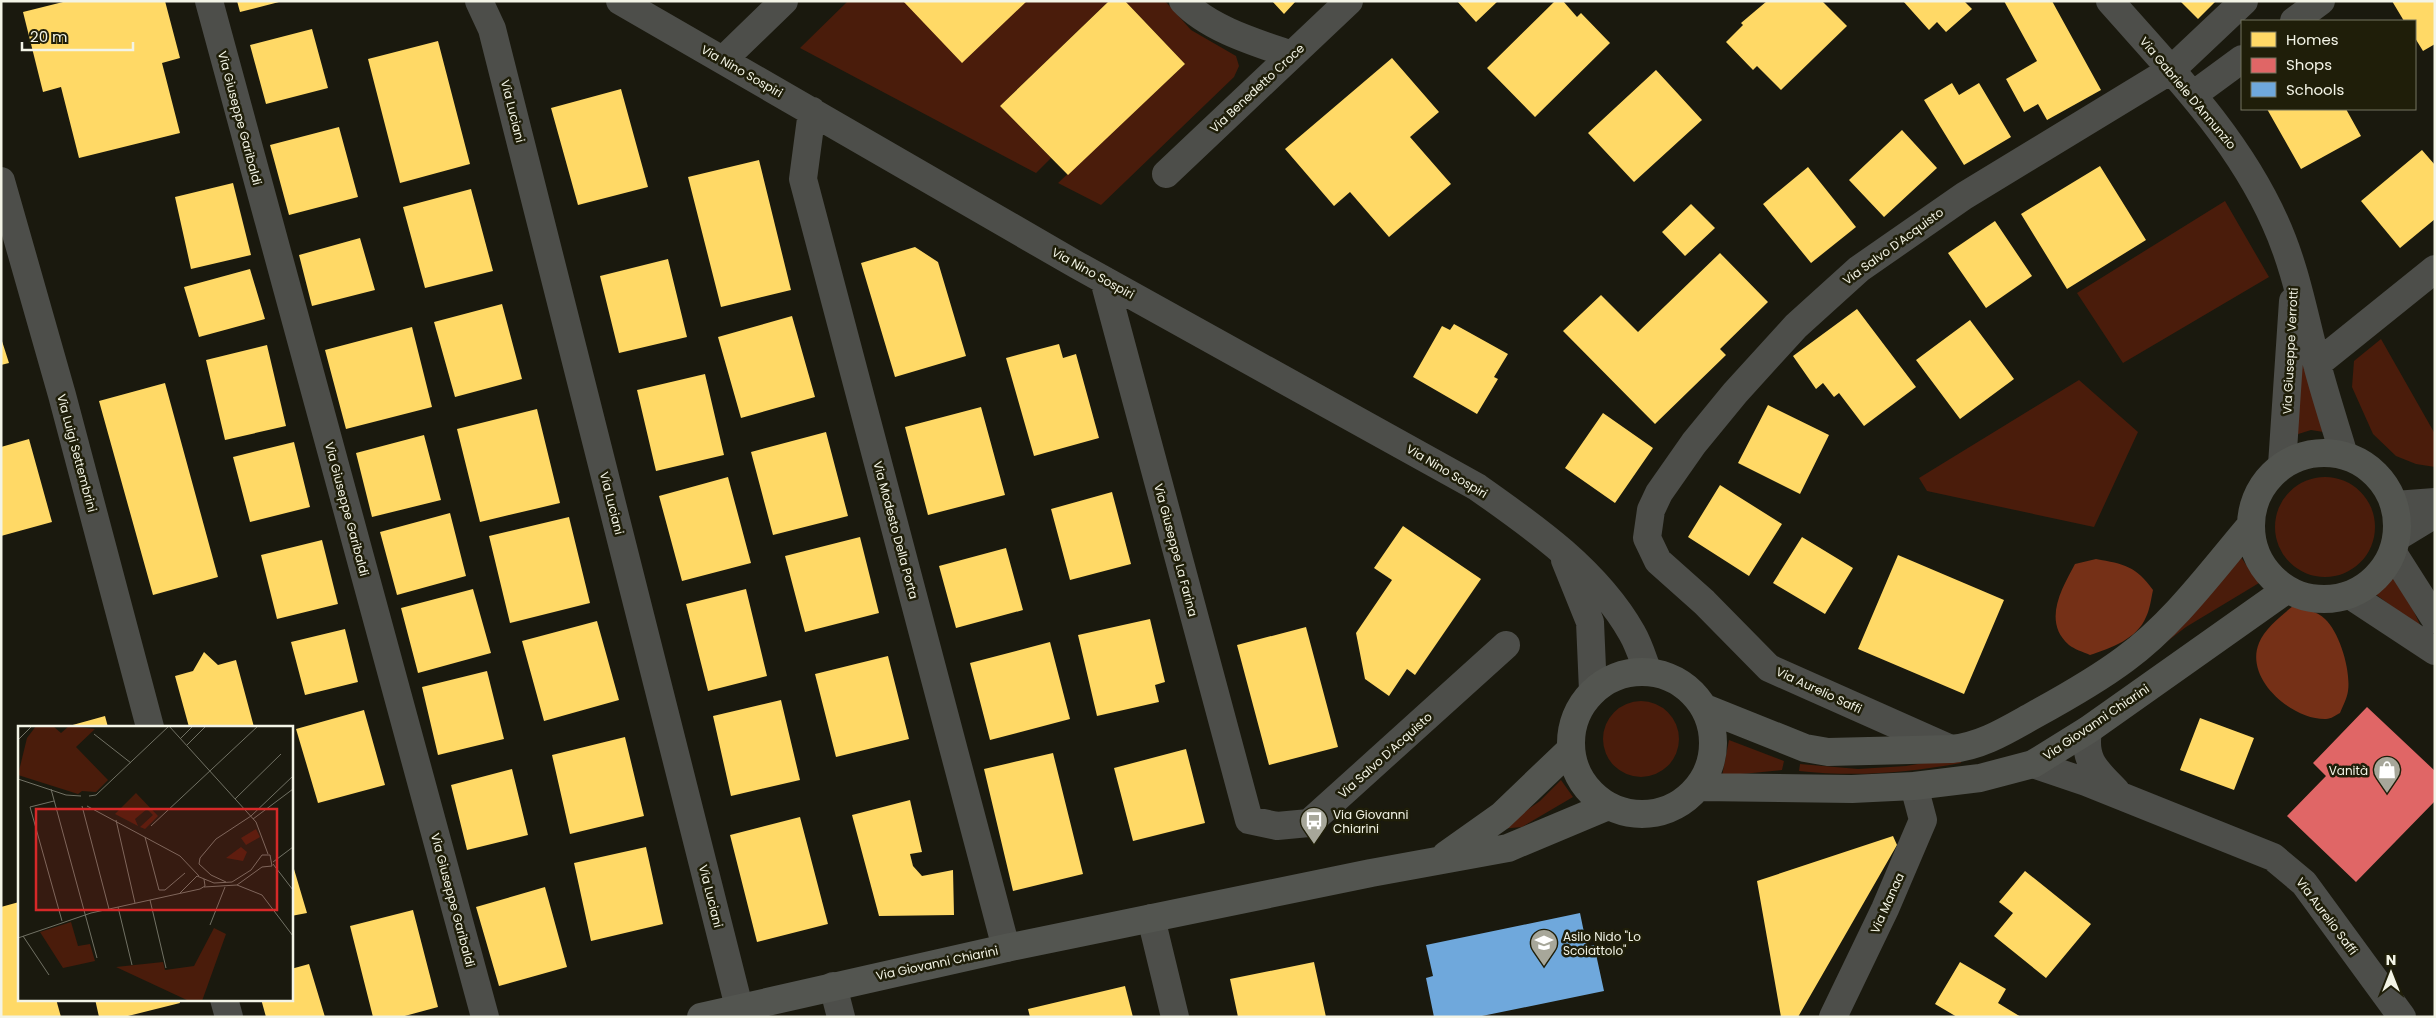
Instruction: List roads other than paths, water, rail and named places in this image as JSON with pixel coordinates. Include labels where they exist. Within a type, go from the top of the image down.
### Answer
[{"type":"main road","points":[[2323,453],[2344,455],[2366,466],[2384,483],[2395,505],[2395,545],[2383,571],[2368,586],[2350,595],[2328,600],[2306,598],[2286,590],[2266,574],[2254,552],[2250,526],[2254,502],[2265,481],[2282,465],[2302,456],[2323,453]]},
{"type":"main road","points":[[1705,708],[1805,748],[1828,752],[1970,747],[1998,735],[2125,660],[2174,616],[2250,526]]},
{"type":"main road","name":"Via Giovanni Chiarini","points":[[1700,787],[1852,789],[1914,786],[1980,778],[2033,764],[2088,730],[2286,590]]},
{"type":"main road","points":[[1648,672],[1666,676],[1681,683],[1694,694],[1705,708],[1714,740],[1713,756],[1708,773],[1700,787],[1678,805],[1650,815],[1621,812],[1608,806],[1589,792],[1576,772],[1571,749],[1572,728],[1580,708],[1593,691],[1610,680],[1628,673],[1648,672]]},
{"type":"main road","name":"Via Giovanni Chiarini","points":[[1439,860],[1501,816],[1571,749]]},
{"type":"main road","name":"Via Giovanni Chiarini","points":[[701,1017],[1006,948],[1439,860],[1508,848],[1608,806]]},
{"type":"street","name":"Via Giuseppe Garibaldi","points":[[208,1],[485,1017]]},
{"type":"street","name":"Via Luciani","points":[[479,1],[494,39],[739,1007]]},
{"type":"street","name":"Via Nino Sospiri","points":[[620,1],[1104,280],[1460,477],[1505,507],[1562,552],[1604,594],[1632,633],[1648,672]]},
{"type":"street","points":[[723,60],[784,1]]},
{"type":"street","points":[[1183,1],[1195,14],[1252,42],[1292,55]]},
{"type":"street","name":"Via Benedetto Croce","points":[[1166,174],[1349,1]]},
{"type":"street","name":"Via Gabriele D'Annunzio","points":[[2110,1],[2193,95],[2225,135],[2252,178],[2275,222],[2294,272]]},
{"type":"street","name":"Via Salvo D'Acquisto","points":[[1647,538],[1647,524],[1651,510],[1659,494],[1694,443],[1774,348],[1826,298],[1859,269],[1948,206],[2171,70],[2244,1]]},
{"type":"street","points":[[2295,20],[2321,1]]},
{"type":"street","points":[[2193,95],[2241,60]]},
{"type":"street","name":"Via Modesto Della Porta","points":[[812,111],[803,178],[1006,948]]},
{"type":"street","name":"Via Luigi Settembrini","points":[[1,181],[62,395],[150,726]]},
{"type":"street","points":[[2317,364],[2435,269]]},
{"type":"street","name":"Via Giuseppe Verrotti","points":[[2294,272],[2317,364],[2344,455]]},
{"type":"street","name":"Via Giuseppe Verrotti","points":[[2282,465],[2294,272]]},
{"type":"street","name":"Via Giuseppe La Farina","points":[[1104,280],[1248,820]]},
{"type":"street","points":[[2395,505],[2435,502]]},
{"type":"street","points":[[2435,514],[2395,545],[2435,618]]},
{"type":"street","name":"Via Aurelio Saffi","points":[[1647,538],[1658,561],[1704,602],[1769,668],[1951,749]]},
{"type":"street","name":"Via Nino Sospiri","points":[[1562,552],[1590,622],[1593,691]]},
{"type":"street","points":[[2350,595],[2435,651]]},
{"type":"street","name":"Via Salvo D'Acquisto","points":[[1248,820],[1277,826],[1309,823],[1506,645]]},
{"type":"street","name":"Via Aurelio Saffi","points":[[2088,730],[2087,755],[2093,766],[2120,795]]},
{"type":"street","name":"Via Aurelio Saffi","points":[[2033,764],[2120,795],[2259,850],[2286,866],[2304,883],[2402,1017]]},
{"type":"street","name":"Via Manaa","points":[[1833,1017],[1885,909],[1923,820],[1914,786]]},
{"type":"street","points":[[1151,918],[1175,1017]]},
{"type":"street","points":[[833,986],[841,1017]]},
{"type":"street","points":[[224,1000],[229,1017]]},
{"type":"place","name":"Vanità","points":[[2387,794]]},
{"type":"place","name":"Via Giovanni Chiarini","points":[[1314,845]]},
{"type":"place","name":"Asilo Nido \"Lo Scoiattolo\"","points":[[1544,967]]}]
